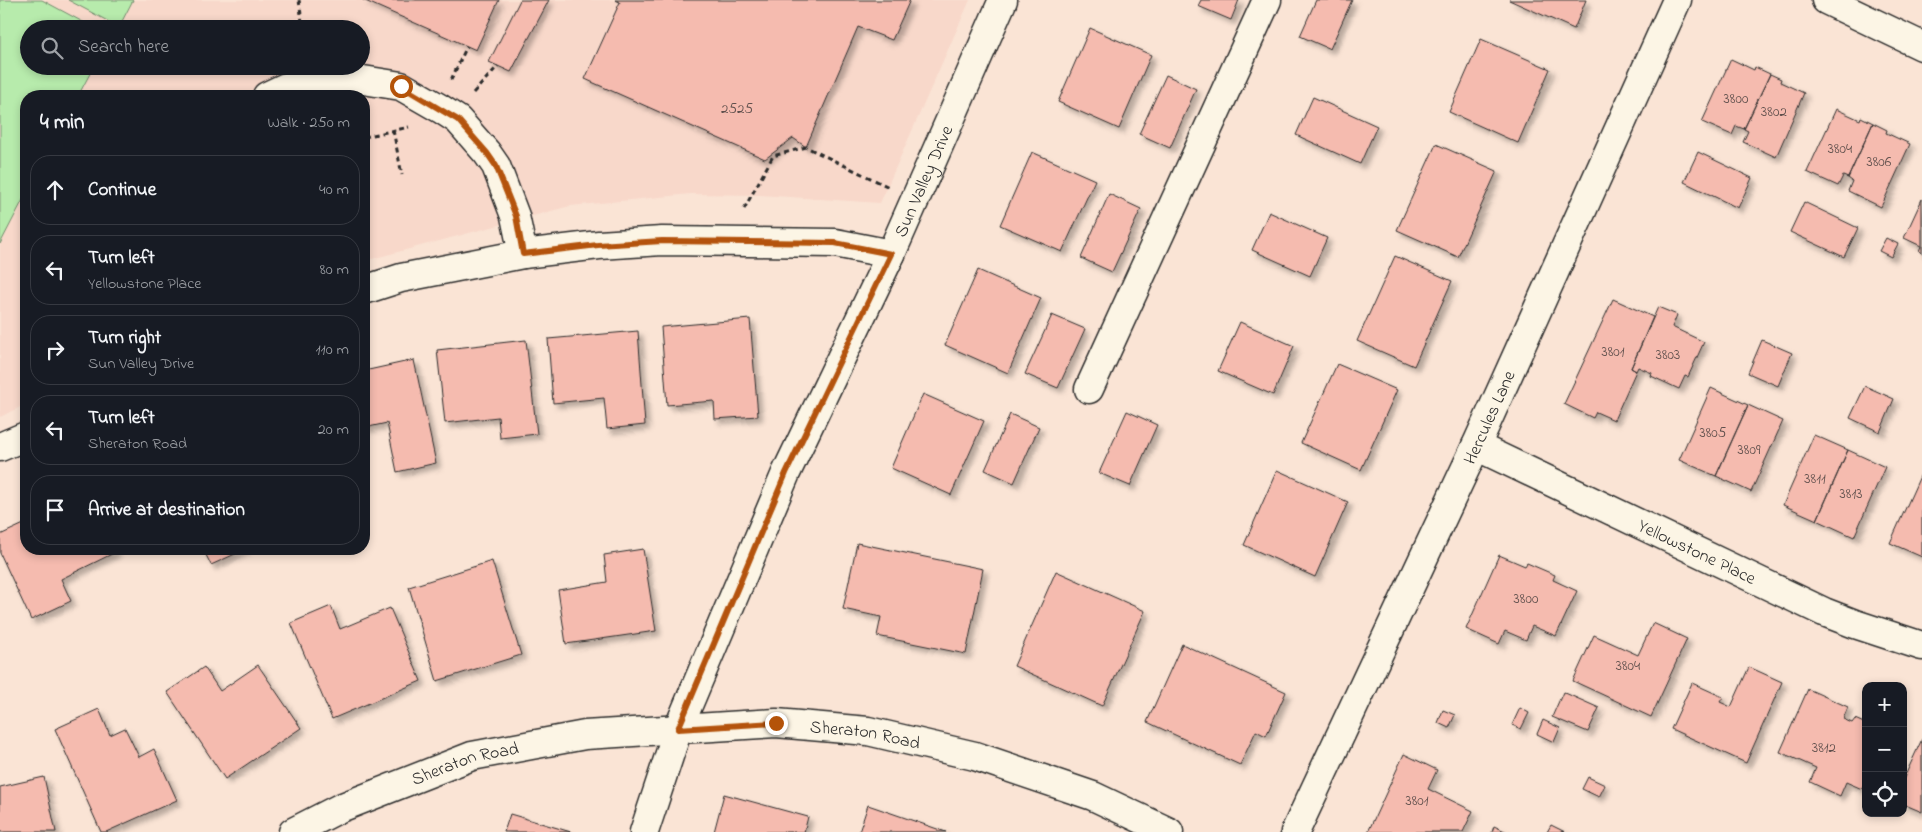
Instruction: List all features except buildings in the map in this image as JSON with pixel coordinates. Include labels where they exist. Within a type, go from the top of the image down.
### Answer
[{"type":"street","name":"Sun Valley Drive","points":[[644,832],[678,729],[786,473],[891,254],[1003,0]]},
{"type":"street","points":[[1089,389],[1267,0]]},
{"type":"street","name":"Hercules Lane","points":[[1295,832],[1476,446],[1677,0]]},
{"type":"street","points":[[1826,0],[1922,46]]},
{"type":"street","points":[[280,90],[321,78],[357,79],[401,86],[458,120],[496,166],[516,216],[523,254]]},
{"type":"street","points":[[370,288],[401,278],[523,254],[598,245],[662,241],[835,243],[891,254]]},
{"type":"street","points":[[0,447],[20,439]]},
{"type":"street","name":"Yellowstone Place","points":[[1476,446],[1824,612],[1922,646]]},
{"type":"street","name":"Sheraton Road","points":[[293,832],[340,808],[472,756],[585,735],[776,723],[868,731],[975,756],[1093,796],[1168,832]]},
{"type":"path","points":[[300,0],[302,20]]},
{"type":"path","points":[[449,85],[467,46]]},
{"type":"path","points":[[468,99],[498,66]]},
{"type":"path","points":[[370,136],[417,125]]},
{"type":"path","points":[[393,130],[402,175]]},
{"type":"path","points":[[744,209],[773,156],[806,146],[890,187]]},
{"type":"shaded area","points":[[0,0],[970,0],[880,203],[760,195],[690,194],[570,206],[370,259],[370,90],[20,90],[20,407],[0,417]]},
{"type":"green space","points":[[0,0],[42,0],[79,20],[20,20],[20,75],[89,75],[81,90],[20,90],[20,206],[0,244]]},
{"type":"green space","points":[[68,0],[133,0],[123,20],[106,20]]},
{"type":"route","points":[[401,86],[458,120],[487,153],[496,166],[516,216],[523,254],[598,245],[662,241],[835,243],[891,254],[786,473],[678,729],[776,723]]}]
